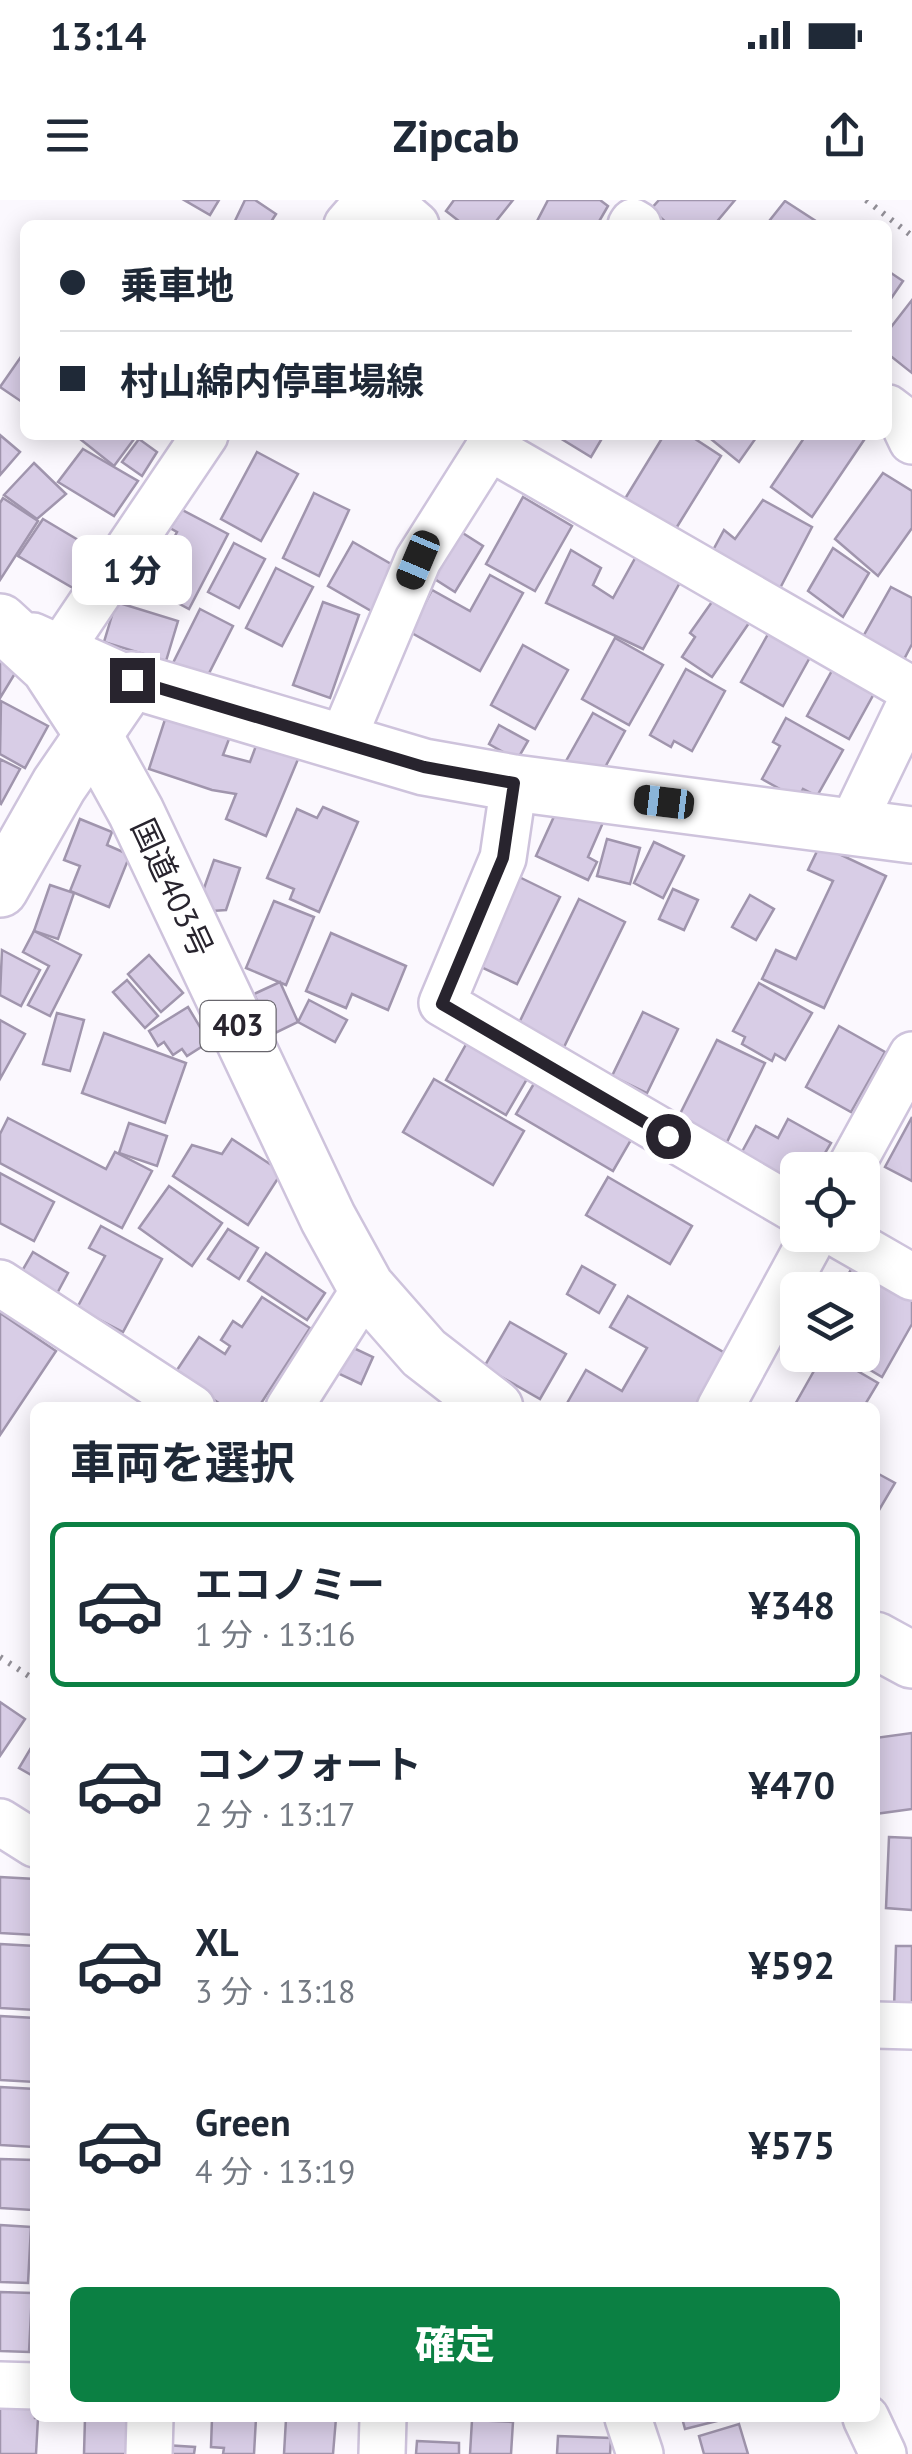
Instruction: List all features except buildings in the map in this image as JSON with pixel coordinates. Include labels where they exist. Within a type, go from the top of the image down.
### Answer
[{"type":"main road","name":"国道403号","points":[[2,623],[50,667],[136,812],[320,1200],[366,1287],[424,1353],[487,1402]]},
{"type":"main road","points":[[0,889],[59,785],[132,680],[424,767],[514,783],[912,834]]},
{"type":"main road","points":[[880,1643],[912,1660]]},
{"type":"street","points":[[356,209],[397,220]]},
{"type":"street","points":[[892,411],[901,418],[912,440]]},
{"type":"street","points":[[62,647],[202,440]]},
{"type":"street","points":[[341,743],[418,560],[493,441],[912,690]]},
{"type":"street","points":[[2,623],[132,680]]},
{"type":"street","points":[[851,827],[912,700]]},
{"type":"street","points":[[514,783],[503,858],[442,1004],[780,1201]]},
{"type":"street","points":[[859,1152],[912,1056]]},
{"type":"street","points":[[723,1402],[805,1252]]},
{"type":"street","points":[[869,1252],[912,1276]]},
{"type":"street","points":[[0,1283],[183,1402]]},
{"type":"street","points":[[293,1402],[366,1287]]},
{"type":"street","points":[[0,1822],[30,1841]]},
{"type":"street","points":[[880,2025],[912,2026]]},
{"type":"street","points":[[0,2385],[30,2386]]},
{"type":"street","points":[[149,2454],[150,2422]]},
{"type":"street","points":[[382,2454],[383,2422]]},
{"type":"street","points":[[629,2422],[640,2454]]},
{"type":"street","points":[[868,2422],[883,2454]]},
{"type":"path","points":[[866,200],[892,220]]},
{"type":"path","points":[[892,220],[912,236]]},
{"type":"path","points":[[0,1657],[30,1677]]},
{"type":"route","points":[[132,680],[424,767],[514,783],[503,858],[442,1004],[668,1136]]}]
